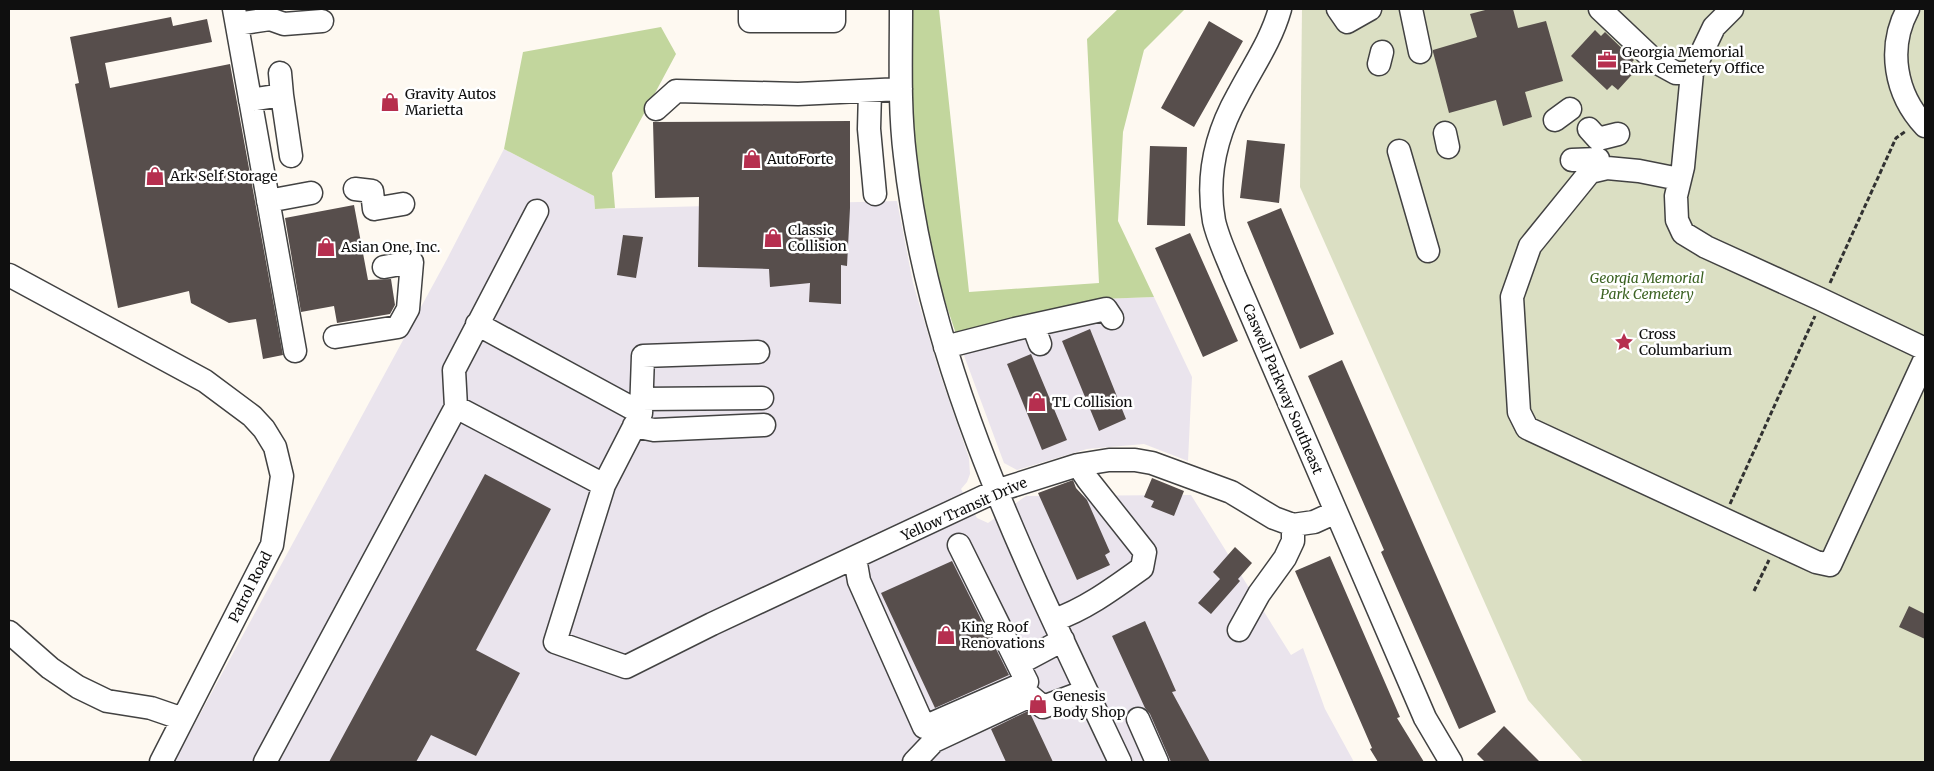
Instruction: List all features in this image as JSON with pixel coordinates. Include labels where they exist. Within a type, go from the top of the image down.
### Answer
[{"type":"street","points":[[750,9],[750,21],[834,22],[834,9]]},
{"type":"street","points":[[901,9],[901,89],[905,156],[918,243],[945,347],[973,431],[996,491],[1021,527],[1041,572],[1058,630],[1120,762]]},
{"type":"street","name":"Caswell Parkway Southeast","points":[[1280,9],[1274,29],[1226,117],[1217,142],[1213,164],[1212,201],[1215,222],[1222,245],[1425,718],[1451,762]]},
{"type":"street","points":[[1338,9],[1347,22],[1370,9]]},
{"type":"street","points":[[1411,9],[1415,47]]},
{"type":"street","points":[[1600,9],[1656,62],[1676,72],[1692,73]]},
{"type":"street","points":[[1732,9],[1714,27],[1692,73],[1680,114],[1683,167],[1676,196],[1677,220],[1683,233],[1706,247],[1925,349]]},
{"type":"street","points":[[1908,9],[1899,30],[1896,46],[1897,69],[1909,106],[1925,126]]},
{"type":"street","points":[[295,351],[236,16],[270,20],[284,24],[322,20]]},
{"type":"street","points":[[250,100],[281,84],[290,156]]},
{"type":"street","points":[[656,109],[676,91],[798,94],[901,89]]},
{"type":"street","points":[[870,91],[869,129],[875,194]]},
{"type":"street","points":[[1600,146],[1607,168],[1679,178]]},
{"type":"street","points":[[1572,160],[1600,146]]},
{"type":"street","points":[[1600,146],[1590,172],[1539,224],[1512,297],[1518,412],[1527,428],[1816,562],[1830,565],[1925,359]]},
{"type":"street","points":[[1399,151],[1428,251]]},
{"type":"street","points":[[356,190],[372,191],[374,209],[403,204]]},
{"type":"street","points":[[268,201],[311,193]]},
{"type":"street","points":[[265,762],[456,407],[454,370],[537,211]]},
{"type":"street","points":[[336,337],[398,327],[408,309],[412,262],[384,267]]},
{"type":"street","name":"Patrol Road","points":[[9,275],[206,381],[252,416],[264,429],[275,447],[282,476],[272,545],[161,762]]},
{"type":"street","points":[[945,347],[1036,334],[1106,309],[1112,318]]},
{"type":"street","points":[[478,324],[638,413],[654,430],[764,425]]},
{"type":"street","points":[[456,407],[604,485],[638,413],[643,356],[758,352]]},
{"type":"street","points":[[638,413],[762,398]]},
{"type":"street","name":"Yellow Transit Drive","points":[[604,485],[556,642],[626,667],[712,624],[996,491],[1078,465],[1109,460],[1135,460],[1152,463],[1231,492],[1274,518],[1293,525]]},
{"type":"street","points":[[1018,664],[1058,630],[1068,616],[1099,598],[1142,568],[1145,552],[1078,465]]},
{"type":"street","points":[[1239,630],[1259,594],[1285,558],[1293,541],[1293,525],[1314,522],[1336,512]]},
{"type":"street","points":[[855,558],[859,581],[924,727],[1027,682],[960,545]]},
{"type":"street","points":[[9,632],[50,668],[78,687],[107,701],[151,708],[183,719]]},
{"type":"street","points":[[914,762],[934,741],[1030,696],[1043,707],[1086,691]]},
{"type":"street","points":[[1138,720],[1157,762]]},
{"type":"path","points":[[1754,591],[1777,544]]},
{"type":"shaded area","points":[[504,149],[594,196],[595,209],[897,201],[913,283],[939,371],[969,458],[970,474],[967,482],[961,489],[977,518],[988,523],[1026,496],[1191,495],[1291,655],[1303,648],[1325,709],[1354,762],[174,762],[446,261]]},
{"type":"shaded area","points":[[1154,297],[1192,377],[1188,461],[1144,444],[1087,449],[1017,470],[1004,463],[956,334],[1101,299]]},
{"type":"green space","points":[[913,9],[939,9],[969,292],[1099,283],[1087,39],[1118,9],[1185,9],[1144,50],[1123,132],[1118,221],[1154,297],[1101,299],[956,334],[943,295],[916,181],[911,88]]},
{"type":"green space","name":"Georgia Memorial Park Cemetery","points":[[1302,9],[1925,9],[1925,762],[1583,762],[1528,700],[1300,187]]},
{"type":"green space","points":[[661,27],[676,54],[612,173],[615,208],[595,209],[594,196],[504,149],[523,52]]},
{"type":"building","points":[[1489,9],[1513,9],[1518,28],[1546,21],[1563,81],[1525,92],[1532,117],[1503,126],[1496,100],[1449,113],[1433,52],[1433,50],[1477,37],[1470,14]]},
{"type":"building","points":[[171,17],[173,26],[207,19],[212,42],[105,63],[110,88],[230,64],[283,355],[263,359],[256,319],[229,323],[191,303],[189,291],[118,308],[75,84],[79,83],[70,37]]},
{"type":"building","points":[[1209,21],[1243,41],[1194,127],[1161,108]]},
{"type":"building","name":"Georgia Memorial Park Cemetery Office","points":[[1595,30],[1601,36],[1605,32],[1634,60],[1632,62],[1638,68],[1618,90],[1612,85],[1607,90],[1571,56]]},
{"type":"building","points":[[850,121],[850,208],[847,266],[841,265],[841,304],[809,302],[810,283],[770,287],[769,269],[698,267],[699,197],[655,198],[653,122]]},
{"type":"building","points":[[1247,140],[1285,144],[1279,203],[1240,198]]},
{"type":"building","points":[[1150,146],[1187,147],[1185,226],[1147,225]]},
{"type":"building","name":"Asian One, Inc.","points":[[354,205],[368,280],[391,279],[395,305],[390,314],[337,323],[334,306],[301,312],[285,218]]},
{"type":"building","points":[[1281,208],[1334,334],[1300,349],[1247,222]]},
{"type":"building","points":[[1190,233],[1238,341],[1203,357],[1155,248]]},
{"type":"building","points":[[623,235],[643,237],[636,278],[617,275]]},
{"type":"building","points":[[1090,329],[1126,419],[1099,431],[1062,341]]},
{"type":"building","name":"TL Collision","points":[[1031,354],[1067,440],[1042,450],[1007,364]]},
{"type":"building","points":[[1342,360],[1496,712],[1459,729],[1381,552],[1384,550],[1308,376]]},
{"type":"building","points":[[485,474],[551,509],[476,650],[520,673],[476,756],[431,735],[416,762],[329,762]]},
{"type":"building","points":[[1152,478],[1184,491],[1174,516],[1151,507],[1154,501],[1144,497]]},
{"type":"building","points":[[1073,480],[1076,488],[1087,500],[1110,552],[1105,555],[1110,565],[1077,580],[1038,493]]},
{"type":"building","points":[[1235,547],[1252,563],[1238,579],[1240,581],[1211,614],[1198,603],[1220,579],[1213,572]]},
{"type":"building","points":[[1330,556],[1400,717],[1397,718],[1424,762],[1378,762],[1370,749],[1372,748],[1295,571]]},
{"type":"building","name":"King Roof Renovations","points":[[952,561],[1009,675],[935,708],[881,593]]},
{"type":"building","points":[[1909,606],[1925,614],[1925,639],[1899,627]]},
{"type":"building","points":[[1145,621],[1176,691],[1172,692],[1210,762],[1171,762],[1150,714],[1145,708],[1112,636]]},
{"type":"building","points":[[1028,711],[1053,762],[1006,762],[991,729]]},
{"type":"building","points":[[1504,726],[1540,762],[1485,762],[1477,754]]},
{"type":"place","name":"Georgia Memorial Park Cemetery Office","points":[[1607,60]]},
{"type":"place","name":"Gravity Autos Marietta","points":[[390,102]]},
{"type":"place","name":"AutoForte","points":[[752,159]]},
{"type":"place","name":"Ark Self Storage","points":[[155,176]]},
{"type":"place","name":"Classic Collision","points":[[773,238]]},
{"type":"place","name":"Asian One, Inc.","points":[[326,247]]},
{"type":"place","name":"Cross Columbarium","points":[[1624,342]]},
{"type":"place","name":"TL Collision","points":[[1037,402]]},
{"type":"place","name":"King Roof Renovations","points":[[946,635]]},
{"type":"place","name":"Genesis Body Shop","points":[[1038,704]]}]
